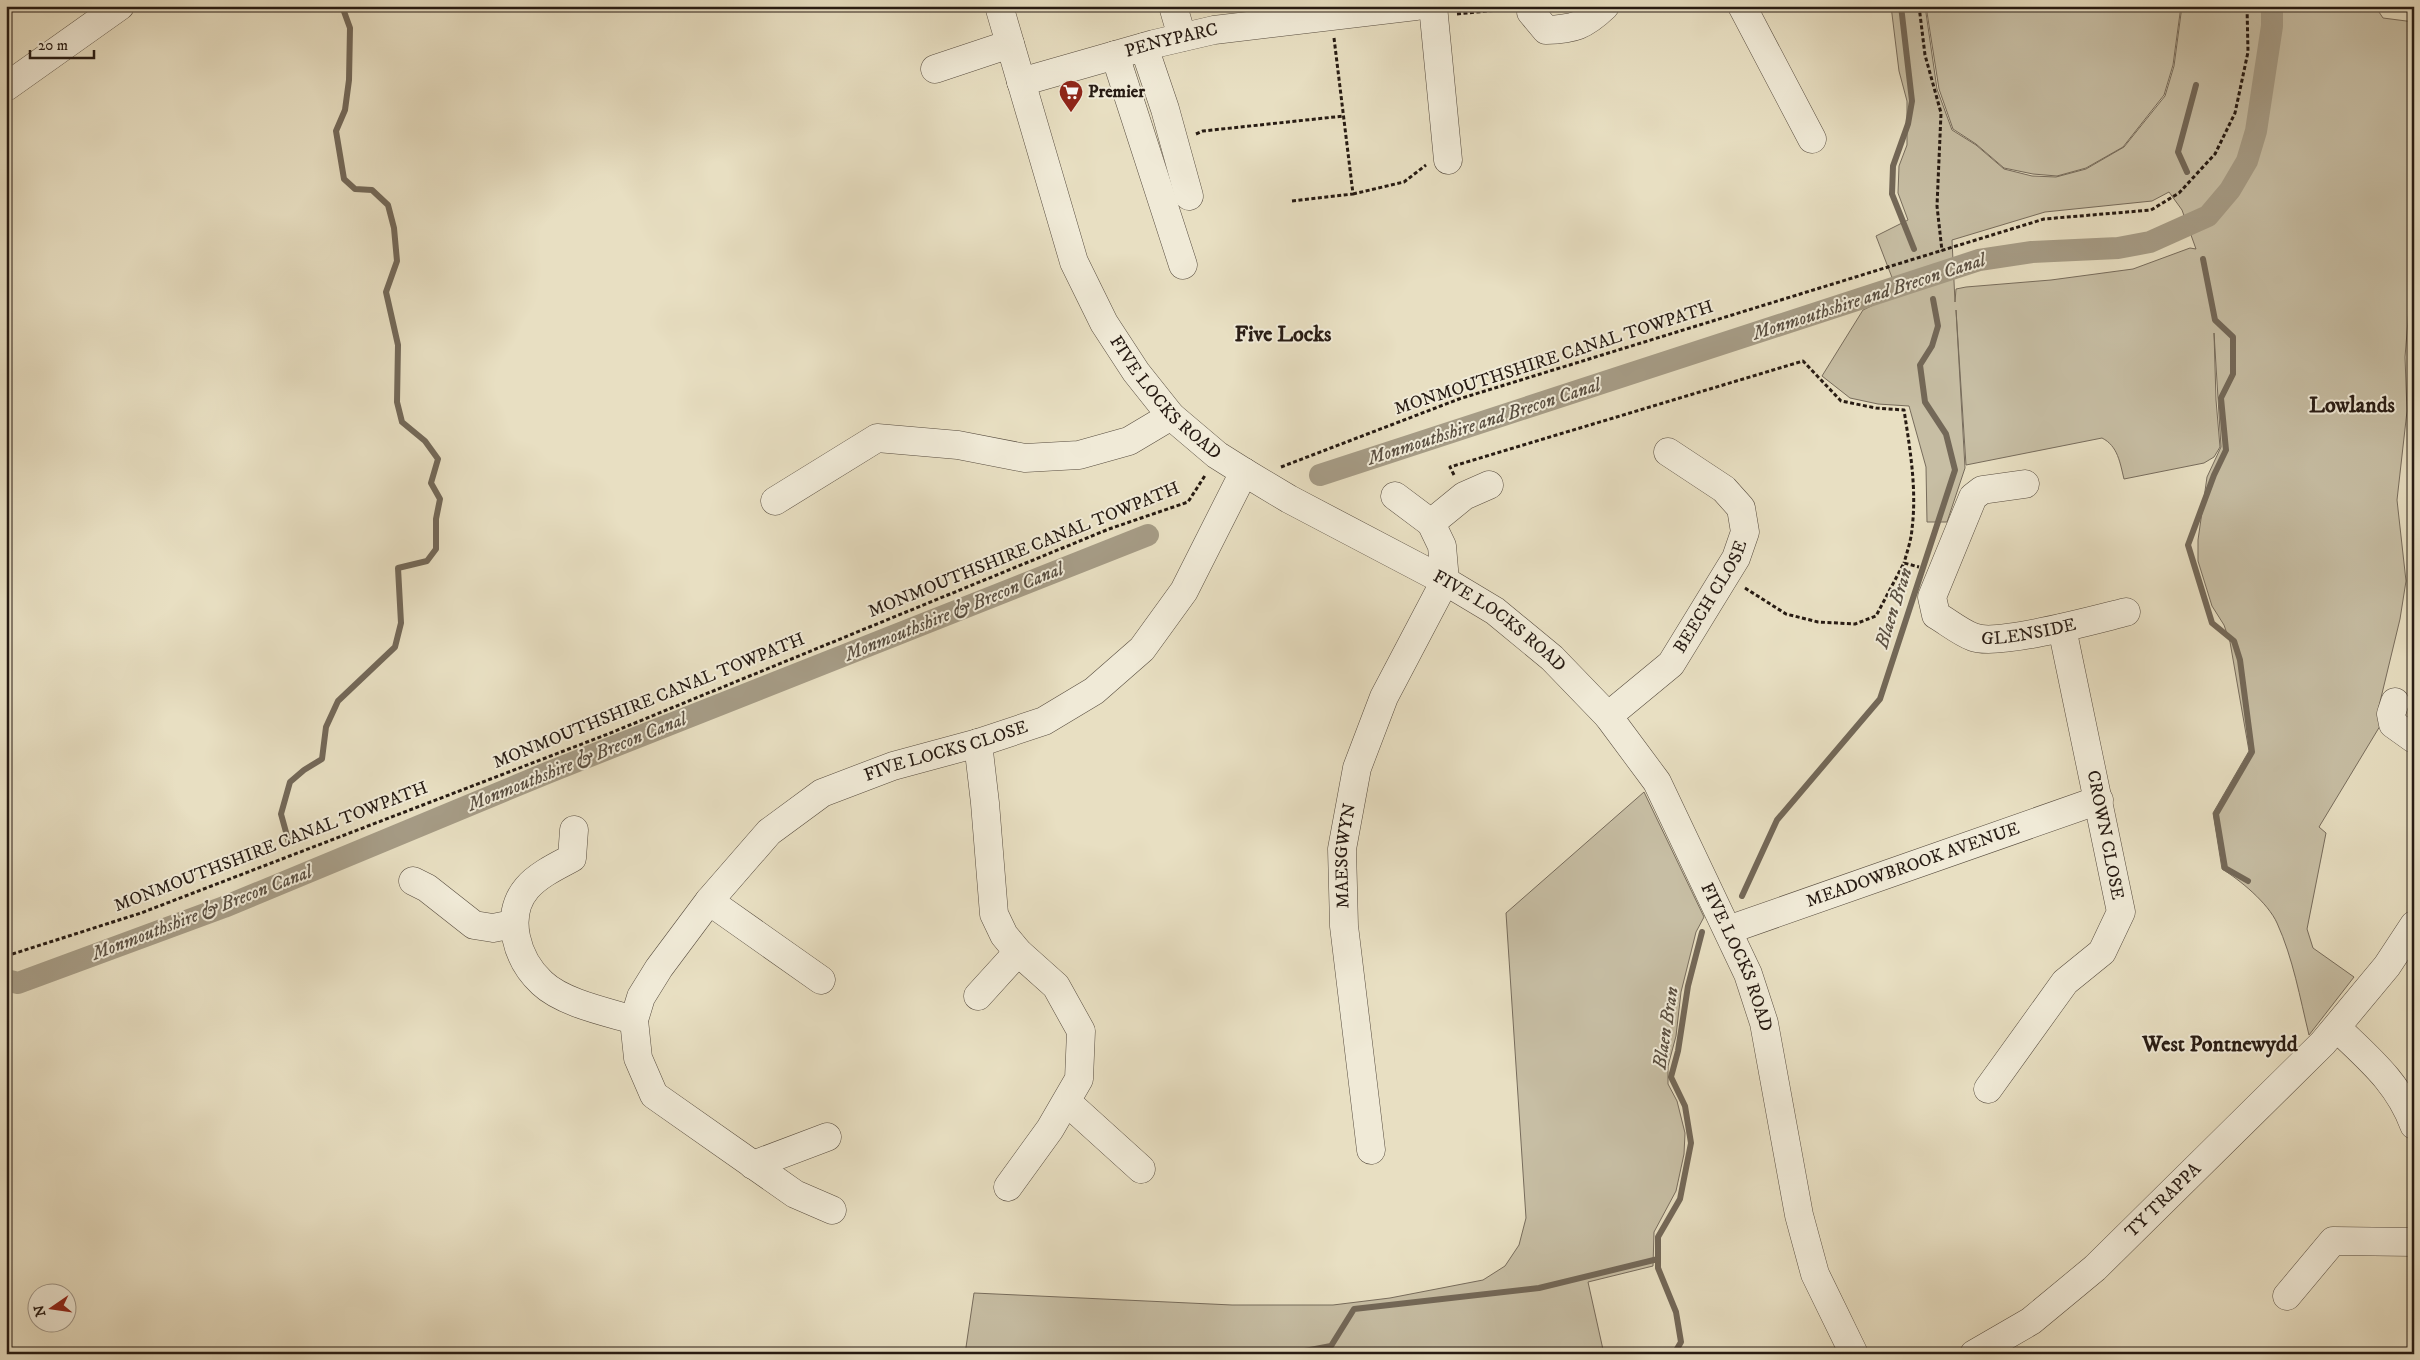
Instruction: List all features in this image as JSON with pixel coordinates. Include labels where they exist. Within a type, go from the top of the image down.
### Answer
[{"type":"street","points":[[6,87],[120,6]]},
{"type":"street","name":"FIVE LOCKS ROAD","points":[[999,6],[1074,262],[1104,323],[1136,372],[1171,416],[1217,455],[1244,472],[1445,581],[1495,611],[1544,652],[1608,716],[1657,782],[1748,974],[1764,1022],[1799,1215],[1815,1274],[1854,1354]]},
{"type":"street","points":[[1173,6],[1182,38]]},
{"type":"street","points":[[1531,7],[1531,12],[1546,30],[1568,29],[1590,21],[1605,6]]},
{"type":"street","points":[[1742,6],[1812,139]]},
{"type":"street","points":[[1428,10],[1448,156]]},
{"type":"street","name":"PENYPARC","points":[[1021,82],[1144,47],[1214,30],[1331,16],[1428,10]]},
{"type":"street","points":[[936,69],[1010,44]]},
{"type":"street","points":[[1144,47],[1189,196]]},
{"type":"street","points":[[1115,55],[1183,265]]},
{"type":"street","points":[[775,501],[877,438],[958,445],[1025,458],[1079,455],[1129,441],[1171,416]]},
{"type":"street","name":"BEECH CLOSE","points":[[1608,716],[1671,664],[1736,558],[1745,532],[1741,508],[1724,489],[1668,452]]},
{"type":"street","name":"FIVE LOCKS CLOSE","points":[[832,1210],[795,1194],[654,1094],[638,1058],[634,1020],[641,996],[659,968],[709,901],[769,832],[822,794],[893,766],[978,744],[1044,721],[1094,690],[1142,649],[1184,591],[1244,472]]},
{"type":"street","name":"GLENSIDE","points":[[2025,484],[1982,490],[1973,497],[1932,597],[1936,615],[1974,638],[1994,639],[2062,628],[2126,612]]},
{"type":"street","points":[[1431,523],[1464,496],[1490,485]]},
{"type":"street","points":[[1395,496],[1431,523],[1442,546],[1445,581]]},
{"type":"street","name":"MAESGWYN","points":[[1371,1150],[1344,926],[1342,849],[1357,768],[1384,697],[1445,581]]},
{"type":"street","name":"CROWN CLOSE","points":[[1988,1089],[2065,982],[2102,952],[2121,912],[2062,628]]},
{"type":"street","points":[[2395,702],[2391,714],[2393,724],[2414,739]]},
{"type":"street","points":[[978,744],[994,914],[1004,935],[1018,952],[1056,986],[1081,1030],[1080,1079],[1050,1130],[1008,1187]]},
{"type":"street","name":"MEADOWBROOK AVENUE","points":[[1728,930],[2098,800]]},
{"type":"street","points":[[574,830],[572,858],[528,886],[518,901],[513,924],[521,954],[543,984],[579,1005],[634,1020]]},
{"type":"street","points":[[414,881],[427,888],[474,925],[493,928],[513,924]]},
{"type":"street","points":[[709,901],[821,980]]},
{"type":"street","name":"TY TRAPPA","points":[[1974,1354],[2031,1321],[2095,1268],[2337,1028],[2387,966],[2414,925]]},
{"type":"street","points":[[978,996],[1018,952]]},
{"type":"street","points":[[2337,1028],[2380,1069],[2405,1102],[2414,1125]]},
{"type":"street","points":[[1066,1102],[1141,1169]]},
{"type":"street","points":[[753,1166],[827,1137]]},
{"type":"street","points":[[2287,1296],[2333,1241],[2414,1242]]},
{"type":"path","points":[[1919,6],[1925,55],[1941,113],[1937,206],[1942,251]]},
{"type":"path","name":"MONMOUTHSHIRE CANAL TOWPATH","points":[[1275,469],[1459,399],[2044,220],[2151,210],[2179,193],[2215,154],[2235,113],[2248,52],[2247,6]]},
{"type":"path","points":[[1428,10],[1531,7]]},
{"type":"path","points":[[1331,16],[1353,194]]},
{"type":"path","points":[[1175,145],[1203,131],[1344,116]]},
{"type":"path","points":[[1292,202],[1353,194],[1404,182],[1448,156]]},
{"type":"path","points":[[1464,496],[1450,466],[1803,361],[1842,401],[1876,408],[1904,410],[1913,463],[1912,530],[1904,563],[1876,616],[1854,624],[1818,622],[1786,614],[1726,574]]},
{"type":"path","name":"MONMOUTHSHIRE CANAL TOWPATH","points":[[6,956],[141,913],[608,734],[1109,529],[1188,502],[1217,455]]},
{"type":"path","points":[[1904,563],[1915,566]]},
{"type":"shaded area","points":[[1891,6],[1925,6],[1937,89],[1952,130],[1976,145],[2004,169],[2032,176],[2056,177],[2086,169],[2124,147],[2165,96],[2174,66],[2182,6],[2375,6],[2383,18],[2414,22],[2414,246],[2405,357],[2407,411],[2397,500],[2406,581],[2400,619],[2379,706],[2380,726],[2319,827],[2326,833],[2307,929],[2313,948],[2354,977],[2309,1035],[2292,964],[2283,936],[2273,915],[2267,908],[2237,879],[2222,869],[2213,813],[2249,751],[2230,642],[2224,625],[2212,606],[2198,561],[2198,540],[2207,477],[2221,447],[2214,333],[2216,400],[2220,447],[2214,457],[2204,463],[2124,479],[2120,461],[2115,450],[2102,438],[1966,465],[1956,310],[1965,468],[1947,522],[1927,522],[1926,467],[1909,406],[1878,404],[1850,398],[1822,376],[1863,310],[1898,293],[1876,236],[1908,220],[1898,193],[1899,166],[1907,145],[1907,101],[1899,71]],"holes":[[[2169,192],[2182,210],[2196,249],[2190,248],[2133,269],[2051,280],[1956,289],[1955,302],[1952,240],[2045,212],[2152,201]]]},
{"type":"shaded area","points":[[1926,6],[2181,6],[2173,65],[2164,95],[2123,147],[2086,168],[2057,176],[2033,174],[2004,168],[1976,144],[1953,129],[1939,89]]},
{"type":"shaded area","points":[[1644,792],[1704,917],[1696,932],[1681,992],[1676,1036],[1668,1066],[1668,1084],[1677,1101],[1685,1133],[1684,1154],[1676,1191],[1654,1232],[1653,1266],[1588,1282],[1604,1354],[965,1354],[974,1293],[1232,1305],[1333,1305],[1390,1298],[1483,1280],[1505,1266],[1519,1245],[1526,1218],[1506,913]]},
{"type":"waterway","points":[[289,843],[281,814],[290,782],[304,770],[322,759],[326,727],[338,701],[395,647],[401,623],[398,568],[427,561],[436,549],[436,519],[440,499],[431,483],[438,459],[425,441],[402,422],[397,402],[398,345],[386,292],[397,261],[394,228],[388,205],[372,190],[355,189],[344,179],[336,131],[345,110],[349,80],[350,28],[342,6]]},
{"type":"waterway","name":"Blaen Bran","points":[[1901,6],[1912,101],[1908,124],[1893,166],[1892,194],[1914,249]]},
{"type":"waterway","name":"Monmouthshire and Brecon Canal","points":[[1320,475],[1979,260],[2032,252],[2118,248],[2150,242],[2208,216],[2230,190],[2247,161],[2256,131],[2272,26],[2272,6]]},
{"type":"waterway","points":[[2187,172],[2178,152],[2196,85]]},
{"type":"waterway","points":[[2203,259],[2215,320],[2233,337],[2233,374],[2221,398],[2226,450],[2214,475],[2188,545],[2212,623],[2234,641],[2240,660],[2252,752],[2216,814],[2225,868],[2248,881]]},
{"type":"waterway","name":"Blaen Bran","points":[[1742,896],[1777,820],[1880,699],[1955,470],[1946,434],[1925,402],[1920,365],[1932,346],[1938,326],[1933,299]]},
{"type":"waterway","name":"Monmouthshire & Brecon Canal","points":[[6,980],[18,983],[224,907],[547,773],[1148,535]]},
{"type":"waterway","name":"Blaen Bran","points":[[1674,1354],[1681,1342],[1676,1312],[1658,1268],[1658,1237],[1680,1199],[1691,1143],[1685,1106],[1671,1077],[1678,1051],[1688,986],[1702,932]]},
{"type":"waterway","points":[[1289,1354],[1331,1346],[1354,1309],[1539,1288],[1658,1259]]},
{"type":"place","name":"Premier","points":[[1071,113]]},
{"type":"district","name":"Five Locks","points":[[1283,334]]},
{"type":"district","name":"Lowlands","points":[[2352,405]]},
{"type":"district","name":"West Pontnewydd","points":[[2220,1044]]}]
